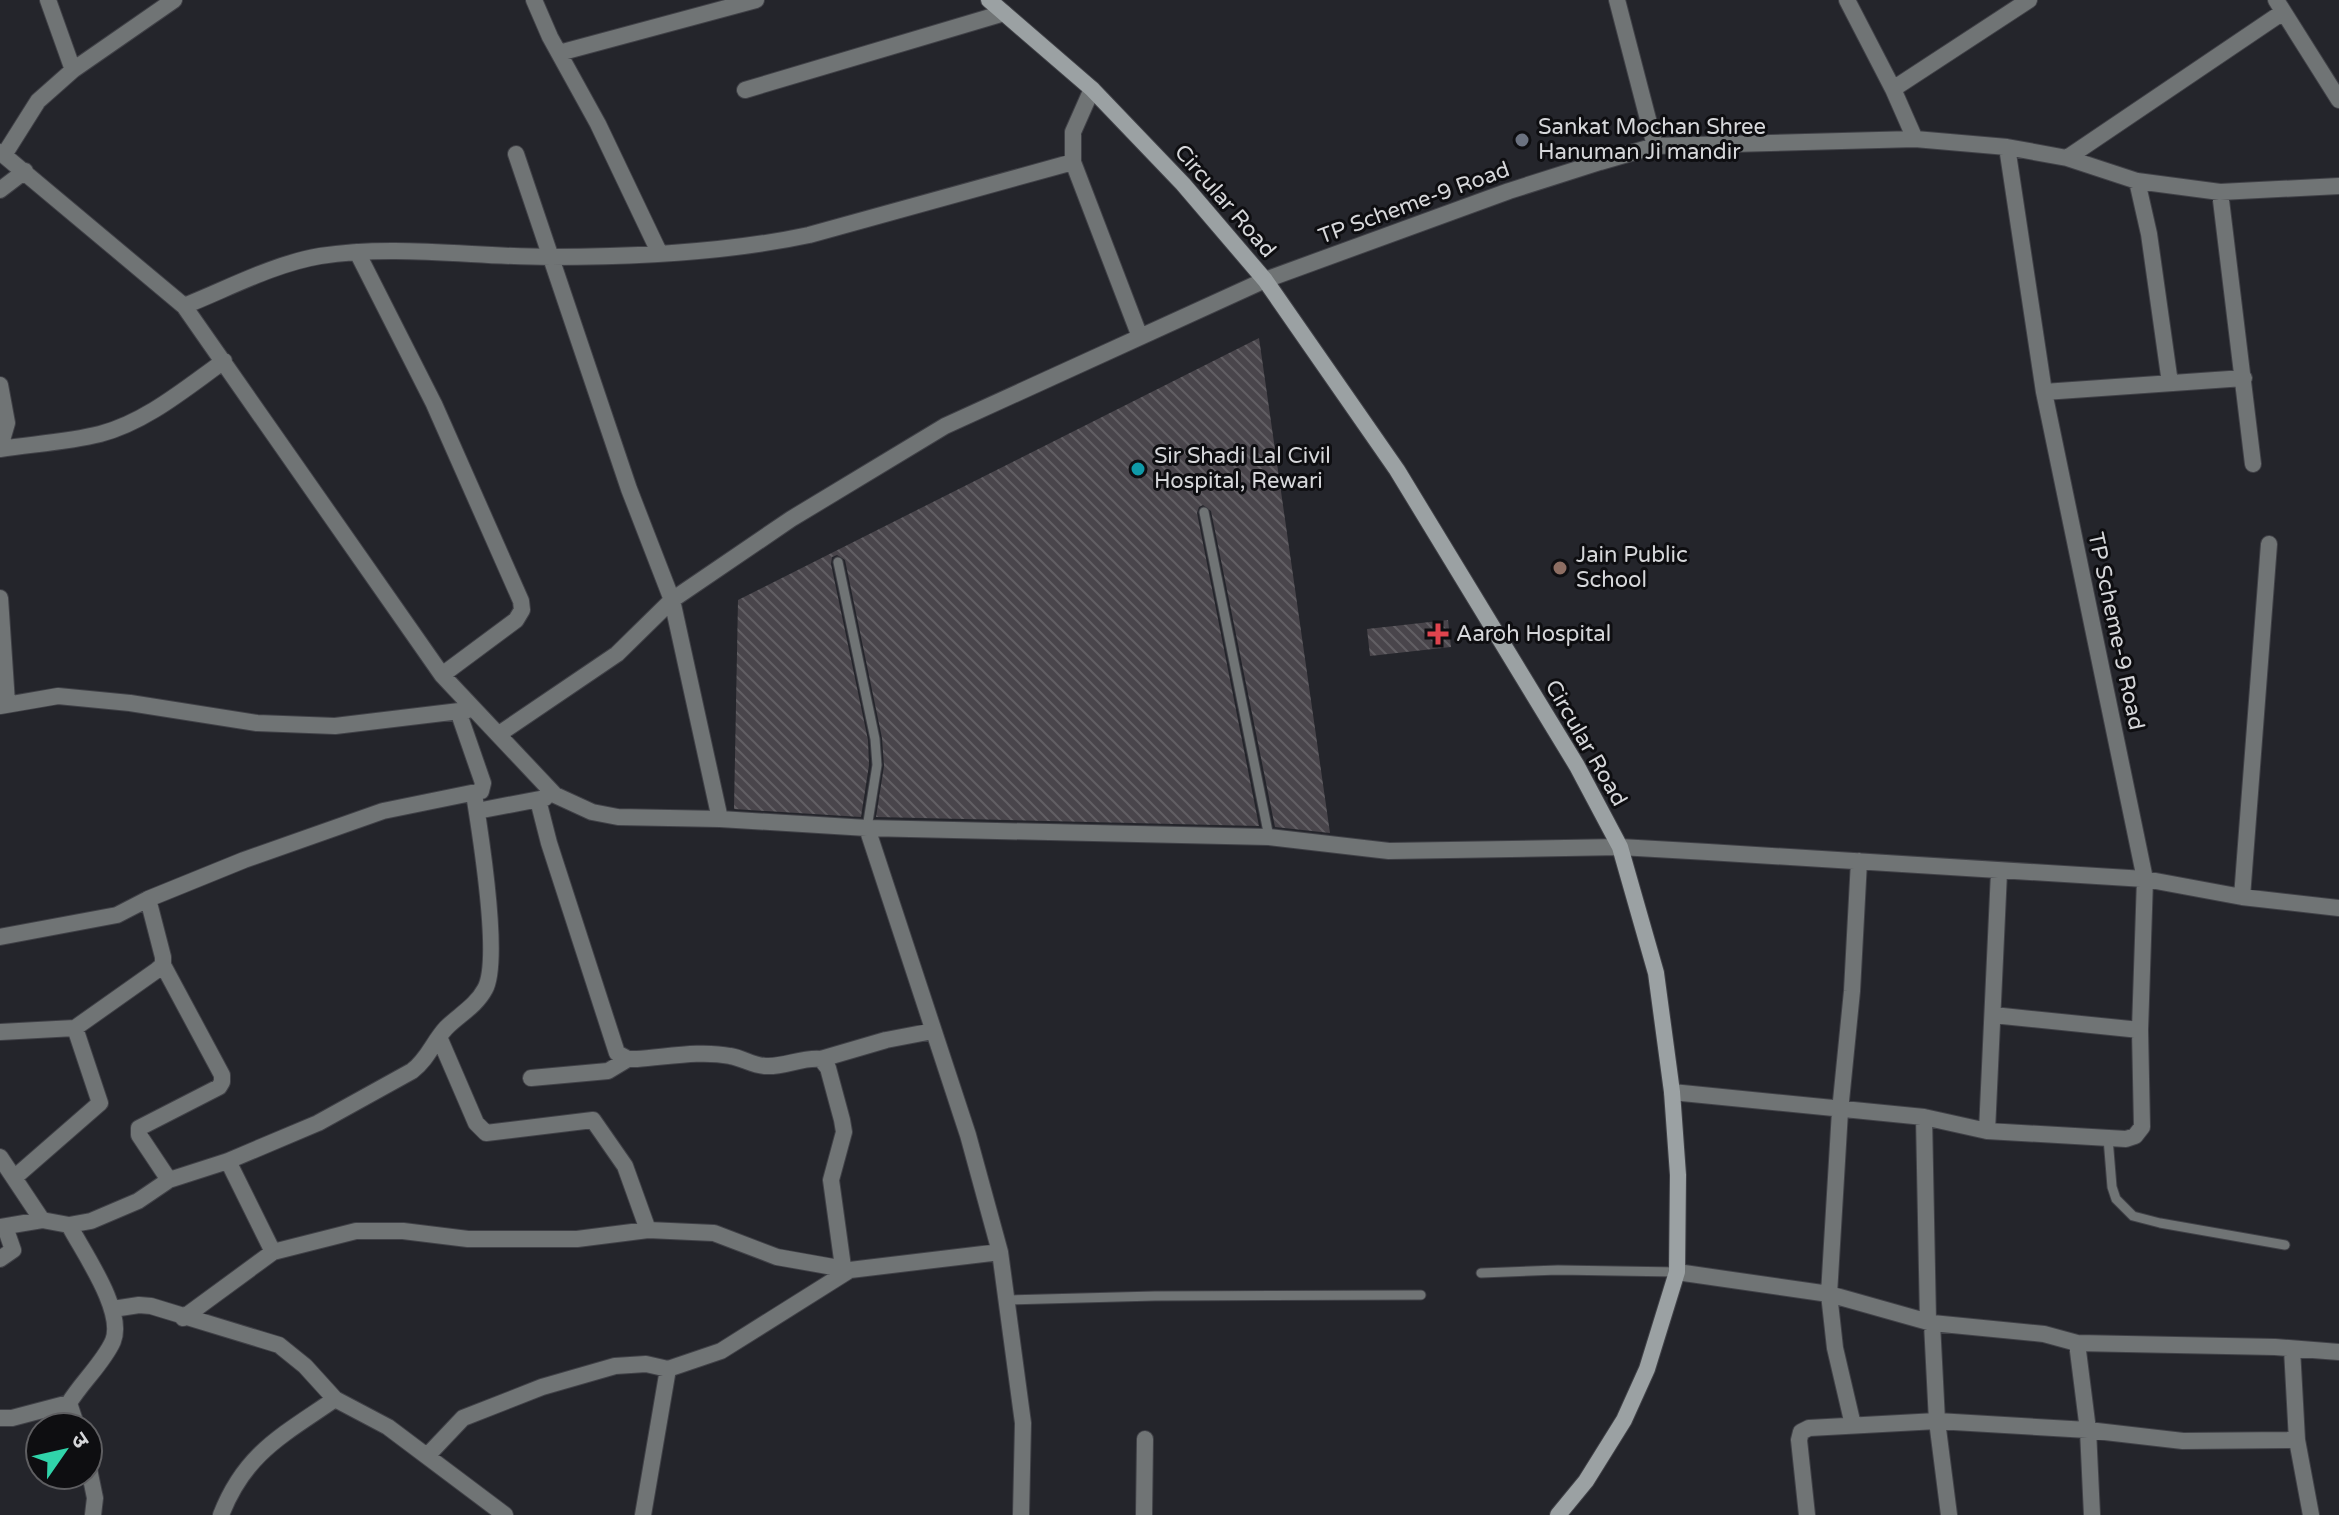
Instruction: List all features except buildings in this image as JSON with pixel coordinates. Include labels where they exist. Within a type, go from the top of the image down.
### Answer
[{"type":"main road","name":"Circular Road","points":[[989,0],[1092,89],[1183,184],[1265,280],[1397,470],[1577,766],[1620,847],[1656,973],[1672,1092],[1679,1188],[1677,1272],[1647,1369],[1624,1420],[1586,1481],[1558,1515]]},
{"type":"street","points":[[48,0],[73,70]]},
{"type":"street","points":[[174,0],[73,70],[38,101],[2,153],[184,306],[466,710],[499,734],[546,798],[614,1049],[628,1059],[711,1054],[732,1056],[757,1066],[772,1066],[811,1058],[821,1059],[886,1040],[933,1031]]},
{"type":"street","points":[[534,0],[659,252]]},
{"type":"street","points":[[559,53],[756,0]]},
{"type":"street","points":[[1617,0],[1655,146]]},
{"type":"street","points":[[1847,0],[1915,139]]},
{"type":"street","points":[[1893,89],[2029,0]]},
{"type":"street","points":[[2067,158],[2279,6],[2339,100]]},
{"type":"street","points":[[745,90],[1004,13]]},
{"type":"street","points":[[1092,89],[1073,132],[1073,162],[1140,337]]},
{"type":"street","name":"TP Scheme-9 Road","points":[[499,734],[617,654],[672,600],[791,519],[945,426],[1265,280],[1509,191],[1655,146],[1915,139],[2007,147],[2067,158],[2137,181],[2220,192],[2339,186]]},
{"type":"street","name":"TP Scheme-9 Road","points":[[2007,147],[2044,392],[2145,879],[2140,1030],[2142,1127],[2135,1136],[2126,1139],[2108,1138]]},
{"type":"street","points":[[516,154],[629,489],[672,600],[720,819]]},
{"type":"street","points":[[184,306],[317,256],[357,252],[549,257],[769,243],[809,235],[1073,162]]},
{"type":"street","points":[[0,190],[25,171]]},
{"type":"street","points":[[2137,181],[2149,234],[2170,383]]},
{"type":"street","points":[[2220,192],[2253,464]]},
{"type":"street","points":[[357,252],[434,404],[521,601],[522,610],[516,620],[442,675]]},
{"type":"street","points":[[0,385],[7,423],[0,448],[99,434],[117,428],[160,405],[224,361]]},
{"type":"street","points":[[2044,392],[2244,378]]},
{"type":"street","points":[[2242,897],[2269,544]]},
{"type":"street","points":[[0,598],[4,704],[58,696],[130,703],[257,723],[335,726],[466,710]]},
{"type":"street","points":[[0,1259],[13,1250],[2,1227],[42,1220],[69,1225],[91,1221],[138,1201],[169,1180],[228,1161],[318,1123],[424,1062],[439,1037],[472,1006],[488,985],[490,922],[475,803],[483,783],[466,710]]},
{"type":"street","points":[[0,937],[117,915],[244,860],[383,811],[546,798],[618,817],[720,819],[867,828],[1269,837],[1389,851],[1620,847],[1859,861],[2145,879],[2242,897],[2339,908]]},
{"type":"street","points":[[867,828],[968,1135],[1000,1252],[1023,1423],[1021,1515]]},
{"type":"street","points":[[1853,1425],[1835,1348],[1829,1294],[1859,861]]},
{"type":"street","points":[[1987,1131],[1999,872]]},
{"type":"street","points":[[148,899],[163,965],[222,1075],[219,1087],[139,1128],[139,1135],[169,1180]]},
{"type":"street","points":[[0,1032],[75,1028],[163,965]]},
{"type":"street","points":[[1993,1015],[2140,1030]]},
{"type":"street","points":[[14,1178],[100,1103],[75,1028]]},
{"type":"street","points":[[439,1037],[476,1123],[486,1133],[593,1120],[625,1166],[648,1230]]},
{"type":"street","points":[[531,1078],[608,1071],[628,1059]]},
{"type":"street","points":[[821,1059],[828,1068],[844,1132],[831,1180],[846,1268]]},
{"type":"street","points":[[1672,1092],[1924,1117],[1987,1131],[2108,1138]]},
{"type":"street","points":[[1924,1117],[1930,1322],[1937,1421],[1949,1515]]},
{"type":"street","points":[[0,1157],[42,1220]]},
{"type":"street","points":[[228,1161],[273,1252]]},
{"type":"street","points":[[0,1418],[12,1418],[69,1403],[114,1338],[113,1309],[69,1225]]},
{"type":"street","points":[[183,1318],[273,1252],[356,1231],[403,1231],[468,1239],[577,1239],[648,1230],[714,1233],[777,1257],[846,1268],[1000,1252]]},
{"type":"street","points":[[427,1456],[463,1418],[542,1387],[615,1366],[646,1364],[668,1369],[721,1351],[846,1268]]},
{"type":"street","points":[[1677,1272],[1829,1294],[1930,1322],[2044,1334],[2077,1343],[2339,1352]]},
{"type":"street","points":[[113,1309],[151,1306],[279,1345],[305,1366],[335,1399],[388,1427],[505,1515]]},
{"type":"street","points":[[2077,1343],[2088,1430],[2092,1515]]},
{"type":"street","points":[[2292,1349],[2297,1440],[2311,1515]]},
{"type":"street","points":[[643,1515],[668,1369]]},
{"type":"street","points":[[221,1515],[241,1474],[261,1452],[335,1399]]},
{"type":"street","points":[[69,1403],[72,1411]]},
{"type":"street","points":[[1807,1515],[1799,1440],[1801,1432],[1809,1428],[1937,1421],[2088,1430],[2183,1441],[2297,1440]]},
{"type":"street","points":[[1144,1515],[1145,1439]]},
{"type":"street","points":[[93,1515],[94,1491]]},
{"type":"lane","points":[[1204,512],[1269,837]]},
{"type":"lane","points":[[838,562],[875,739],[877,765],[867,828]]},
{"type":"lane","points":[[2108,1138],[2112,1187],[2116,1199],[2133,1216],[2285,1245]]},
{"type":"lane","points":[[1481,1273],[1558,1270],[1677,1272]]},
{"type":"lane","points":[[1008,1300],[1421,1295]]},
{"type":"place","name":"Sankat Mochan Shree Hanuman Ji mandir","points":[[1522,140]]},
{"type":"place","name":"Sir Shadi Lal Civil Hospital, Rewari","points":[[1138,469]]},
{"type":"place","name":"Jain Public School","points":[[1560,568]]},
{"type":"place","name":"Aaroh Hospital","points":[[1438,634]]}]
